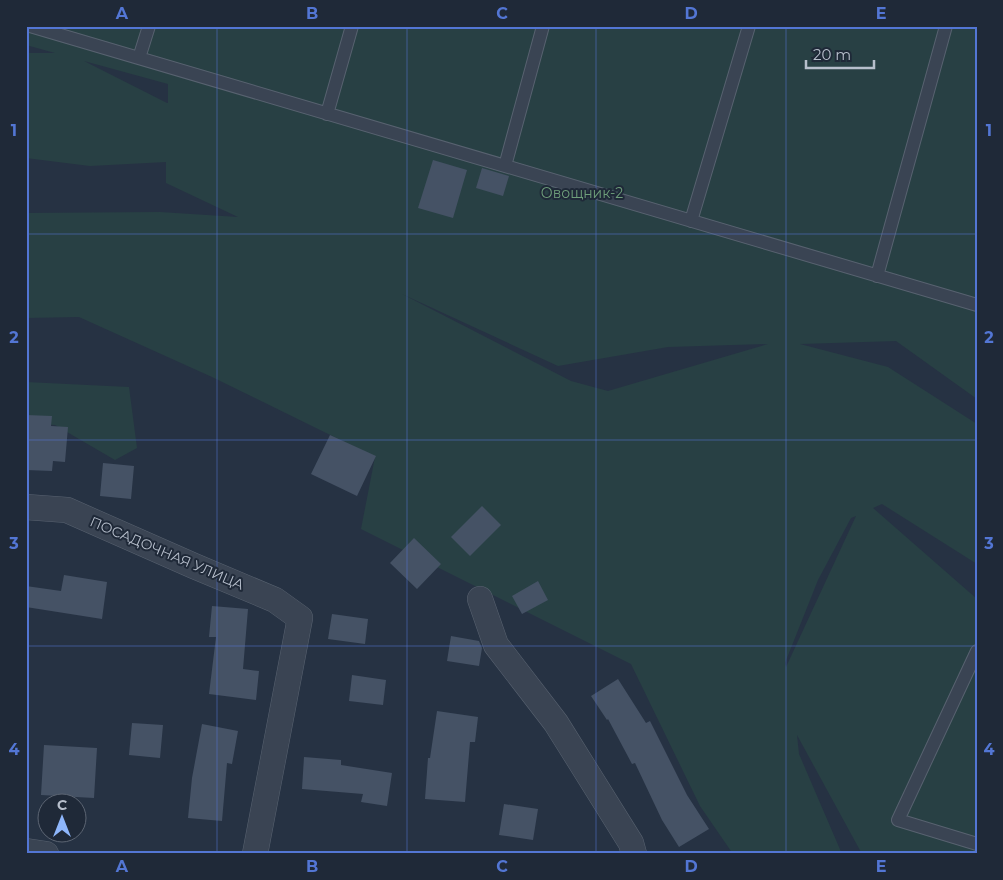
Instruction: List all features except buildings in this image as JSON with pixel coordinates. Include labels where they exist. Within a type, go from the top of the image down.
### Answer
[{"type":"street","name":"ПОСАДОЧНАЯ УЛИЦА","points":[[26,507],[67,510],[275,600],[300,618],[255,854]]},
{"type":"street","points":[[480,599],[496,645],[556,723],[631,844],[634,854]]},
{"type":"street","points":[[26,851],[46,854]]},
{"type":"lane","points":[[30,26],[977,305]]},
{"type":"lane","points":[[139,58],[148,26]]},
{"type":"lane","points":[[327,114],[352,26]]},
{"type":"lane","points":[[505,166],[543,26]]},
{"type":"lane","points":[[691,221],[749,26]]},
{"type":"lane","points":[[878,276],[946,26]]},
{"type":"lane","points":[[977,651],[898,820],[977,844]]},
{"type":"green space","name":"Овощник-2","points":[[26,26],[977,26],[977,399],[896,341],[800,344],[888,367],[977,424],[977,564],[882,504],[873,508],[977,599],[977,854],[862,854],[797,735],[799,754],[842,854],[733,854],[700,806],[631,664],[361,529],[375,457],[212,377],[79,317],[26,318],[26,213],[160,212],[238,217],[166,183],[166,162],[90,166],[26,158],[26,53],[55,53],[26,45]],"holes":[[[84,61],[168,84],[168,103],[167,103]],[[402,294],[558,366],[668,347],[768,344],[608,391],[571,381]],[[856,516],[786,667],[785,663],[818,580],[851,518]]]},
{"type":"green space","points":[[26,382],[129,387],[137,448],[115,460],[55,425],[26,423]]}]
